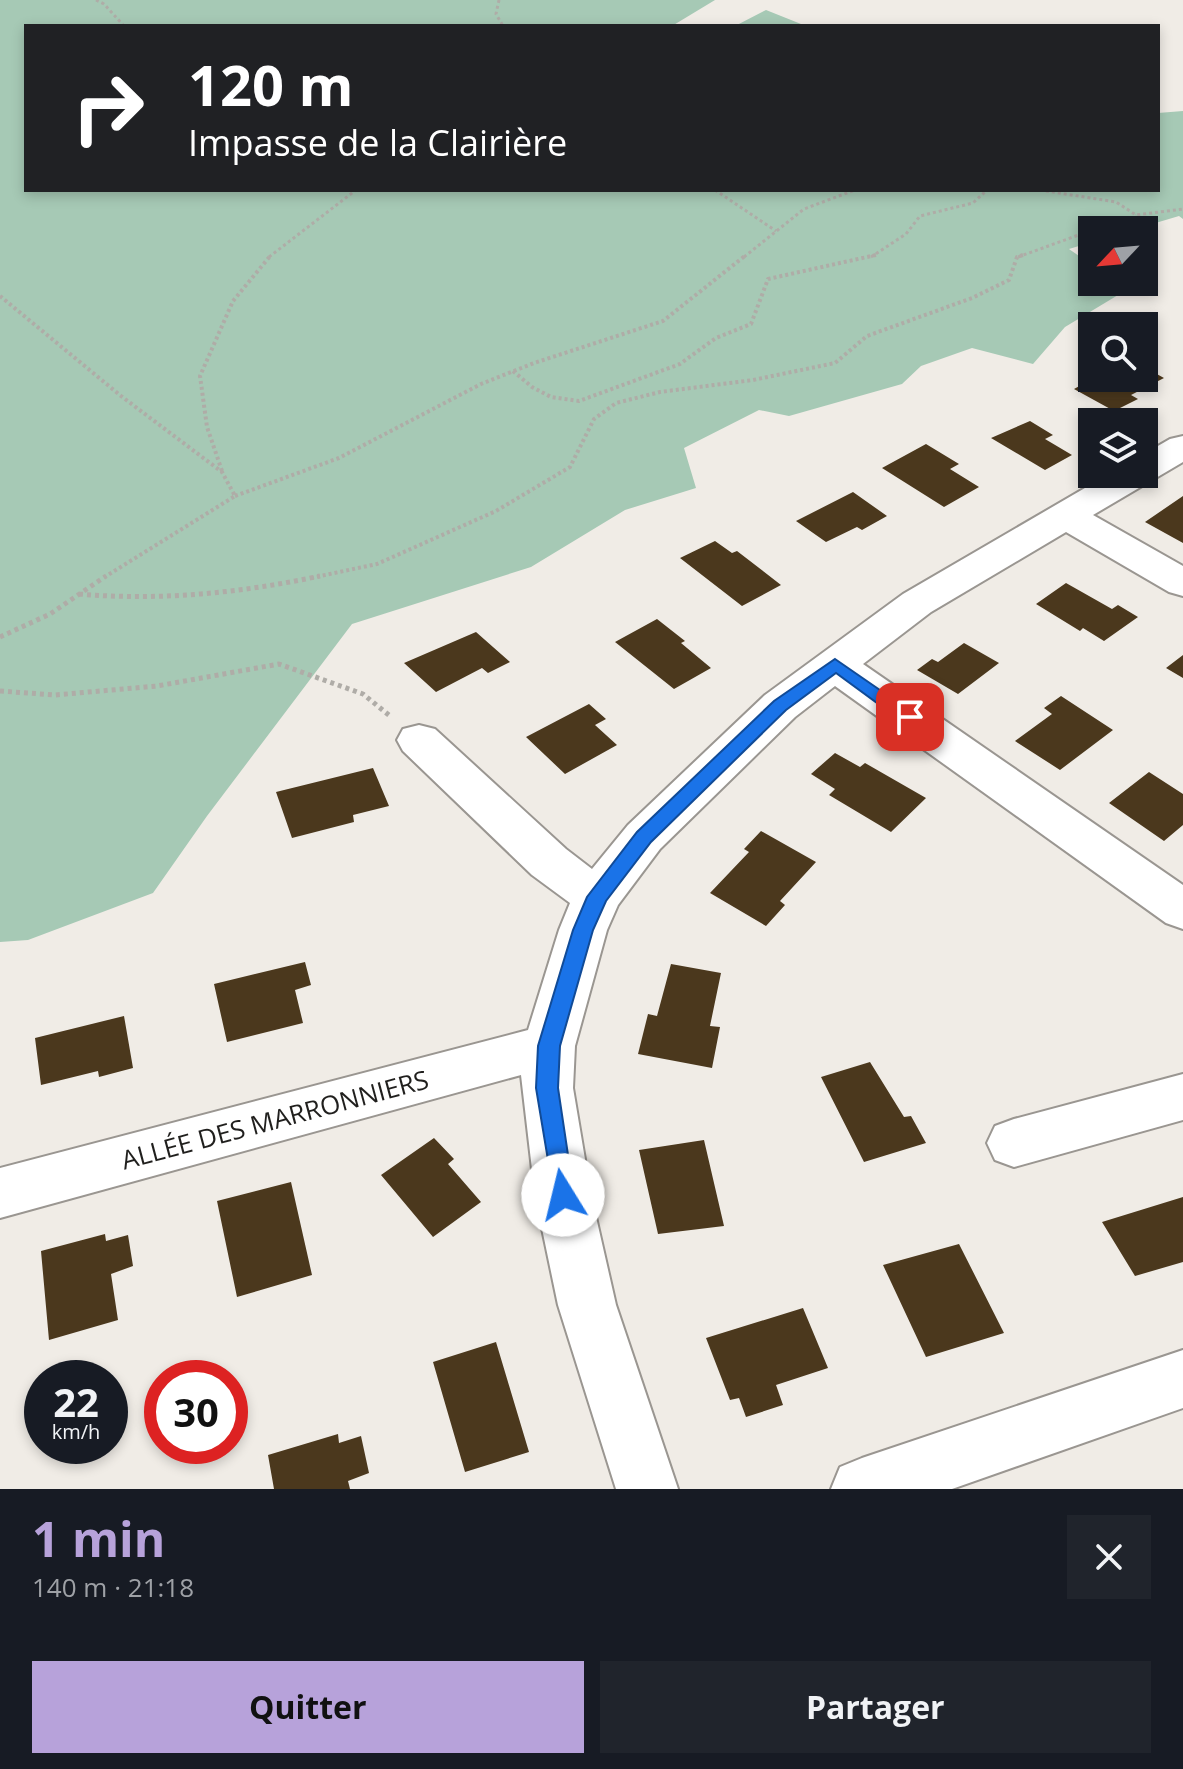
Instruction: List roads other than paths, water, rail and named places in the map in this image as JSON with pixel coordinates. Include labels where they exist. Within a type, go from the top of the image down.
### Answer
[{"type":"street","points":[[1158,461],[1183,447]]},
{"type":"street","points":[[647,1489],[587,1305],[563,1195],[547,1088],[549,1046],[583,930],[597,897],[644,837],[780,706],[917,603],[1112,488]]},
{"type":"street","points":[[1065,515],[1183,583]]},
{"type":"street","points":[[835,665],[1183,910]]},
{"type":"street","points":[[419,740],[549,862],[597,897]]},
{"type":"street","name":"ALLÉE DES MARRONNIERS","points":[[0,1193],[549,1046]]},
{"type":"street","points":[[1014,1143],[1183,1097]]},
{"type":"street","points":[[862,1489],[1183,1379]]}]
